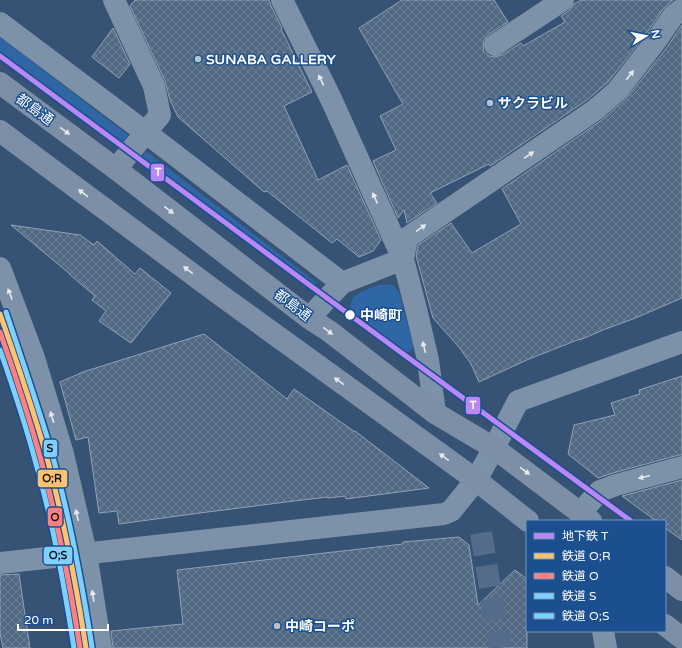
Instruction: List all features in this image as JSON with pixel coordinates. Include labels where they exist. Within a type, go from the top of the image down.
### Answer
[{"type":"main road","name":"都島通","points":[[0,84],[116,169],[435,413],[494,448],[586,517]]},
{"type":"main road","points":[[0,131],[213,289],[476,480],[527,520]]},
{"type":"main road","points":[[666,578],[682,590]]},
{"type":"main road","points":[[666,627],[682,638]]},
{"type":"street","points":[[114,0],[154,86],[160,115],[116,169]]},
{"type":"street","points":[[282,0],[332,101],[403,259],[428,360],[435,413]]},
{"type":"street","points":[[495,45],[563,0]]},
{"type":"street","points":[[403,259],[407,238],[595,110],[617,91],[673,16],[682,9]]},
{"type":"street","points":[[0,23],[342,283]]},
{"type":"street","points":[[309,318],[342,283],[403,259]]},
{"type":"street","points":[[0,268],[34,358],[63,454],[86,553],[101,648]]},
{"type":"street","points":[[0,563],[444,514],[451,511],[476,480],[518,401],[682,342]]},
{"type":"street","points":[[586,517],[600,491],[616,484],[682,467]]},
{"type":"street","points":[[602,632],[606,648]]},
{"type":"shaded area","points":[[0,37],[128,135],[121,146],[0,57]]},
{"type":"shaded area","points":[[146,151],[317,283],[312,289],[140,160]]},
{"type":"shaded area","points":[[379,285],[393,285],[399,293],[413,346],[411,351],[399,354],[352,319],[350,311],[351,304],[356,295]]},
{"type":"building","points":[[135,0],[269,0],[282,28],[281,29],[312,92],[284,106],[318,180],[347,165],[381,240],[373,251],[359,257],[337,239],[332,243],[267,191],[264,192],[178,117],[170,100],[165,81],[130,6]]},
{"type":"building","points":[[402,0],[494,0],[508,22],[488,35],[484,40],[484,52],[489,56],[495,57],[502,55],[521,43],[523,46],[565,22],[561,16],[570,10],[574,4],[581,0],[673,0],[663,9],[645,35],[608,82],[587,100],[490,166],[489,164],[430,193],[437,203],[407,223],[404,210],[398,218],[373,161],[396,150],[380,116],[403,104],[359,28]]},
{"type":"building","points":[[682,25],[682,298],[633,319],[529,359],[479,382],[471,364],[459,347],[433,318],[416,256],[418,245],[451,223],[472,253],[521,224],[502,189],[602,120],[625,100],[665,50]]},
{"type":"building","points":[[113,28],[130,64],[119,78],[92,57]]},
{"type":"building","points":[[11,225],[80,235],[94,245],[97,241],[135,274],[140,268],[171,293],[131,343],[99,321],[106,311],[92,300],[95,296]]},
{"type":"building","points":[[204,334],[287,399],[294,389],[355,431],[429,488],[346,499],[345,496],[328,497],[119,524],[117,511],[99,513],[88,437],[76,440],[60,382],[83,372]]},
{"type":"building","points":[[682,376],[682,455],[598,478],[568,454],[574,425],[615,415],[611,403],[640,394],[639,390]]},
{"type":"building","points":[[682,480],[682,540],[666,529],[666,520],[655,520],[622,496]]},
{"type":"building","points":[[459,537],[469,545],[478,605],[515,570],[526,578],[527,648],[113,648],[111,631],[183,624],[177,570],[403,544],[403,542]]},
{"type":"building","points":[[19,574],[30,648],[3,648],[0,633],[0,575]]},
{"type":"tunnel","points":[[481,533],[500,648]]},
{"type":"metro line","name":"T","points":[[0,56],[630,520]]},
{"type":"rail line","name":"S","points":[[6,312],[42,420],[59,480],[75,551],[92,647]]},
{"type":"rail line","name":"O;R","points":[[0,314],[19,368],[53,481],[69,552],[86,648]]},
{"type":"rail line","name":"O","points":[[0,332],[27,412],[47,483],[63,554],[80,648]]},
{"type":"rail line","name":"O;S","points":[[0,350],[27,432],[53,530],[74,648]]},
{"type":"place","name":"SUNABA GALLERY","points":[[198,59]]},
{"type":"place","name":"サクラビル","points":[[490,103]]},
{"type":"place","name":"中崎町","points":[[350,315]]},
{"type":"place","name":"中崎コーポ","points":[[277,626]]}]
